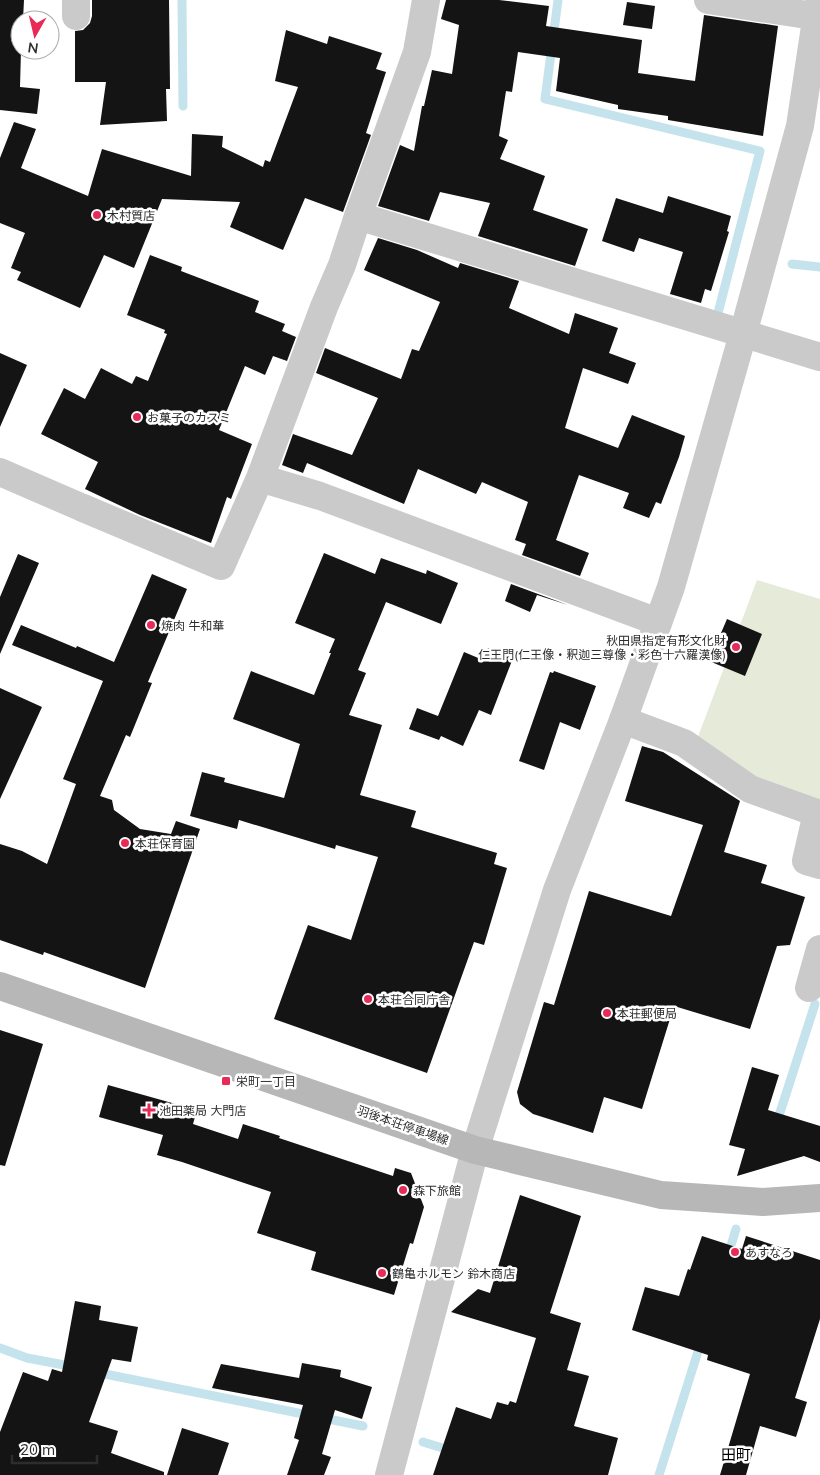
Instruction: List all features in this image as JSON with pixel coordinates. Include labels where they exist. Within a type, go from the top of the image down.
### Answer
[{"type":"main road","name":"羽後本荘停車場線","points":[[0,986],[475,1150],[661,1195],[763,1202],[820,1198]]},
{"type":"street","points":[[0,472],[221,566],[260,478],[324,307],[342,265],[418,52],[426,0]]},
{"type":"street","points":[[389,1475],[475,1150],[557,890],[623,720],[671,587],[800,126],[819,11],[708,0]]},
{"type":"street","points":[[358,216],[820,357]]},
{"type":"street","points":[[260,478],[320,496],[658,622]]},
{"type":"street","points":[[623,720],[684,743],[750,789],[816,813],[806,861],[820,865]]},
{"type":"street","points":[[809,988],[820,949]]},
{"type":"green space","points":[[757,580],[820,599],[820,803],[755,780],[696,742]]},
{"type":"building","points":[[0,0],[24,0],[24,10],[10,10],[10,60],[21,60],[20,87],[40,89],[37,114],[0,110]]},
{"type":"building","points":[[92,0],[169,0],[170,89],[166,89],[167,121],[100,125],[106,82],[75,82],[75,31],[83,30],[90,23]]},
{"type":"building","points":[[446,0],[499,0],[549,6],[546,26],[642,40],[638,73],[695,81],[704,15],[778,26],[763,136],[668,120],[668,116],[618,109],[618,105],[556,91],[560,58],[518,52],[512,92],[506,91],[499,136],[508,140],[500,159],[545,176],[533,210],[588,229],[575,266],[478,236],[490,203],[440,192],[429,221],[378,206],[400,145],[414,151],[422,106],[424,106],[432,70],[452,74],[459,25],[441,19]]},
{"type":"building","points":[[627,2],[655,6],[652,29],[623,25]]},
{"type":"building","points":[[286,30],[327,44],[329,36],[382,53],[376,69],[386,72],[366,133],[371,135],[343,212],[305,198],[283,250],[230,227],[240,202],[162,199],[134,268],[104,255],[80,308],[17,280],[21,272],[11,268],[25,233],[0,223],[0,158],[14,122],[36,129],[21,168],[88,196],[102,149],[191,176],[192,134],[223,136],[222,147],[263,167],[265,160],[270,162],[298,87],[275,81]]},
{"type":"building","points":[[668,196],[731,216],[727,231],[729,232],[711,291],[705,289],[701,303],[670,294],[683,252],[639,238],[634,252],[602,241],[616,198],[663,213]]},
{"type":"building","points":[[378,238],[417,250],[458,268],[460,263],[519,281],[509,308],[569,334],[575,313],[618,328],[609,353],[636,363],[628,384],[583,368],[565,428],[618,448],[632,415],[685,436],[661,504],[656,502],[649,518],[623,508],[629,493],[579,475],[556,540],[589,553],[580,576],[522,555],[526,544],[515,540],[528,502],[482,482],[476,494],[418,469],[404,504],[307,463],[303,473],[282,465],[293,434],[352,455],[378,398],[316,373],[325,348],[401,379],[412,349],[419,351],[440,302],[364,270]]},
{"type":"building","points":[[150,255],[182,267],[181,271],[259,301],[255,312],[285,324],[282,331],[296,337],[287,361],[273,356],[265,375],[245,366],[219,430],[252,444],[231,499],[227,497],[211,543],[140,515],[85,489],[98,462],[41,434],[64,388],[85,399],[101,368],[132,384],[136,376],[148,381],[167,334],[164,333],[165,330],[127,315]]},
{"type":"building","points":[[0,353],[27,365],[0,427]]},
{"type":"building","points":[[324,553],[375,574],[381,558],[426,574],[427,570],[458,583],[441,624],[386,602],[358,670],[366,673],[349,715],[382,725],[360,795],[416,811],[411,827],[497,853],[494,864],[507,868],[484,945],[474,942],[427,1073],[274,1019],[308,925],[351,940],[378,857],[336,845],[335,849],[239,820],[237,829],[190,816],[202,772],[225,778],[224,782],[284,798],[300,744],[233,719],[251,671],[314,695],[335,639],[295,623]]},
{"type":"building","points":[[18,554],[39,563],[0,654],[0,597]]},
{"type":"building","points":[[152,574],[187,589],[148,682],[152,683],[130,737],[126,735],[100,796],[112,800],[114,810],[140,829],[171,834],[176,821],[200,829],[145,988],[44,952],[43,955],[0,940],[0,844],[22,851],[47,864],[76,784],[63,779],[103,681],[12,645],[21,625],[114,662]]},
{"type":"building","points":[[511,584],[568,605],[537,595],[530,612],[505,601]]},
{"type":"building","name":"秋田県指定有形文化財 仁王門(仁王像・釈迦三尊像・彩色十六羅漢像)","points":[[727,619],[762,634],[745,676],[709,661]]},
{"type":"building","points":[[488,648],[513,658],[491,715],[479,710],[463,746],[441,736],[439,740],[409,729],[417,708],[438,716],[464,652],[483,660]]},
{"type":"building","points":[[554,671],[596,686],[580,730],[560,722],[544,770],[519,761],[550,672],[553,673]]},
{"type":"building","points":[[0,688],[42,707],[0,799]]},
{"type":"building","points":[[642,746],[663,752],[740,801],[724,852],[767,865],[761,883],[805,897],[790,945],[777,946],[750,1029],[674,1006],[642,1109],[604,1097],[593,1133],[533,1114],[520,1104],[517,1092],[544,1002],[554,1005],[589,891],[671,916],[703,825],[625,801]]},
{"type":"building","points":[[0,1030],[43,1044],[5,1166],[0,1165]]},
{"type":"building","points":[[752,1067],[779,1075],[768,1110],[820,1126],[820,1162],[804,1156],[737,1176],[745,1149],[729,1145]]},
{"type":"building","points":[[108,1085],[197,1110],[193,1124],[238,1139],[243,1124],[393,1176],[395,1168],[411,1173],[424,1207],[413,1244],[410,1243],[394,1295],[311,1270],[316,1252],[257,1233],[271,1192],[157,1155],[163,1135],[99,1117]]},
{"type":"building","points":[[520,1195],[581,1216],[550,1313],[581,1323],[567,1370],[589,1376],[574,1426],[618,1438],[608,1475],[433,1475],[456,1407],[491,1419],[497,1402],[508,1405],[510,1401],[516,1403],[536,1338],[451,1312],[478,1289],[490,1293]]},
{"type":"building","points":[[702,1236],[742,1249],[746,1236],[820,1260],[820,1319],[795,1398],[807,1402],[796,1437],[760,1426],[746,1475],[720,1475],[750,1374],[707,1360],[708,1355],[632,1330],[645,1287],[679,1296]]},
{"type":"building","points":[[75,1301],[101,1306],[99,1320],[138,1327],[131,1362],[112,1359],[89,1422],[118,1431],[111,1453],[164,1472],[164,1475],[0,1475],[0,1432],[23,1372],[48,1381],[52,1369],[62,1372]]},
{"type":"building","points":[[302,1363],[341,1370],[340,1377],[372,1387],[362,1419],[335,1410],[322,1454],[331,1457],[324,1475],[287,1475],[299,1440],[294,1438],[303,1405],[212,1388],[221,1364],[299,1378]]},
{"type":"building","points":[[182,1428],[229,1443],[218,1475],[167,1475]]},
{"type":"waterway","points":[[182,0],[183,106]]},
{"type":"waterway","points":[[558,0],[545,99],[760,151],[718,313]]},
{"type":"waterway","points":[[792,264],[820,267]]},
{"type":"waterway","points":[[776,1125],[815,1004]]},
{"type":"waterway","points":[[728,1255],[736,1229]]},
{"type":"waterway","points":[[659,1475],[701,1342]]},
{"type":"waterway","points":[[0,1348],[27,1358],[75,1367]]},
{"type":"waterway","points":[[95,1372],[363,1426]]},
{"type":"waterway","points":[[423,1442],[452,1451]]},
{"type":"place","name":"木村質店","points":[[97,215]]},
{"type":"place","name":"お菓子のカスミ","points":[[137,417]]},
{"type":"place","name":"焼肉 牛和華","points":[[151,625]]},
{"type":"place","name":"秋田県指定有形文化財 仁王門(仁王像・釈迦三尊像・彩色十六羅漢像)","points":[[736,647]]},
{"type":"place","name":"本荘保育園","points":[[125,843]]},
{"type":"place","name":"本荘合同庁舎","points":[[368,999]]},
{"type":"place","name":"本荘郵便局","points":[[607,1013]]},
{"type":"place","name":"栄町一丁目","points":[[226,1081]]},
{"type":"place","name":"池田薬局 大門店","points":[[149,1110]]},
{"type":"place","name":"森下旅館","points":[[403,1190]]},
{"type":"place","name":"あすなろ","points":[[735,1252]]},
{"type":"place","name":"鶴亀ホルモン 鈴木商店","points":[[382,1273]]},
{"type":"district","name":"田町","points":[[736,1454]]}]
